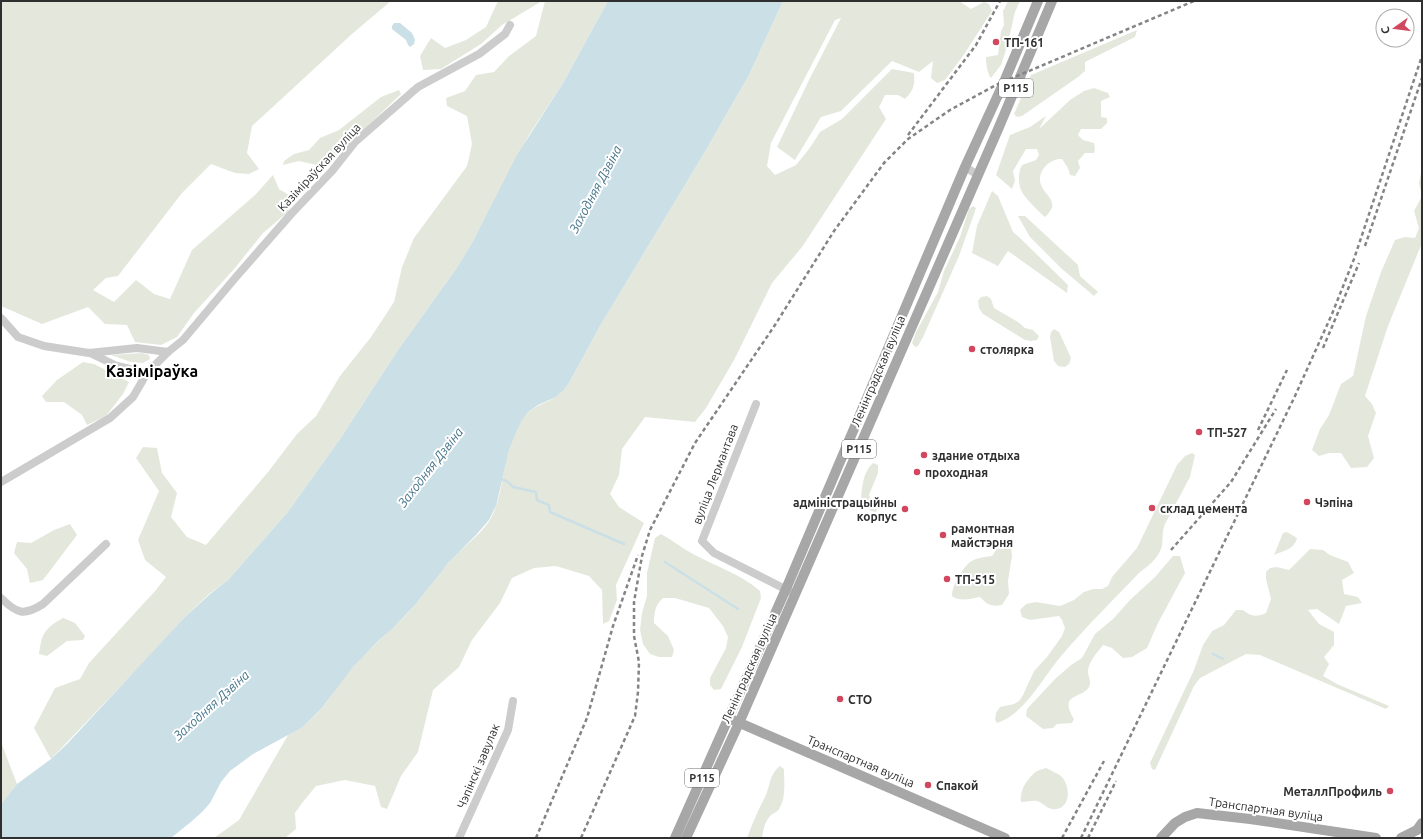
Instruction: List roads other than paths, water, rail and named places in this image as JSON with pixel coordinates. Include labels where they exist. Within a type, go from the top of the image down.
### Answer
[{"type":"main road","name":"Ленінградская вуліца","points":[[675,838],[786,589],[965,167],[1004,82],[1038,1]]},
{"type":"main road","name":"Ленінградская вуліца","points":[[686,838],[740,723],[1000,127],[1052,1]]},
{"type":"main road","name":"Транспартная вуліца","points":[[728,718],[1005,838]]},
{"type":"main road","name":"Транспартная вуліца","points":[[1161,838],[1184,817],[1197,813],[1258,820],[1376,838]]},
{"type":"main road","points":[[1401,838],[1417,830],[1422,823]]},
{"type":"street","name":"Казіміраўская вуліца","points":[[1,482],[110,418],[133,397],[147,373],[168,352],[183,340],[236,277],[356,142],[418,87],[479,54],[505,34],[510,25]]},
{"type":"street","points":[[965,167],[978,175]]},
{"type":"street","points":[[1,318],[18,337],[44,346],[89,353],[137,348],[168,352]]},
{"type":"street","points":[[89,353],[118,366],[147,373]]},
{"type":"street","name":"вуліца Лермантава","points":[[756,404],[702,541],[714,553],[796,594]]},
{"type":"street","points":[[852,433],[863,439]]},
{"type":"street","points":[[1,598],[10,607],[20,612],[31,612],[43,604],[106,544]]},
{"type":"street","name":"Чэпінскі завулак","points":[[459,838],[508,730],[514,701]]},
{"type":"water","name":"Заходняя Дзвіна","points":[[608,1],[783,1],[749,75],[703,155],[600,326],[569,383],[556,397],[538,405],[528,412],[522,420],[509,450],[496,506],[489,520],[448,563],[416,604],[353,667],[322,708],[311,719],[301,728],[253,754],[230,771],[221,782],[210,803],[192,821],[171,838],[1,838],[1,804],[17,784],[51,759],[67,744],[184,618],[228,580],[287,513],[340,439],[398,350],[456,269],[473,241],[517,155],[563,83]]},
{"type":"water","points":[[394,23],[400,23],[412,33],[415,40],[414,44],[410,47],[406,40],[392,29]]},
{"type":"waterway","points":[[502,479],[513,487],[536,492],[537,500],[549,505],[550,512],[624,544]]},
{"type":"waterway","points":[[665,562],[738,609]]},
{"type":"waterway","points":[[1213,654],[1223,659]]},
{"type":"railway","points":[[908,135],[976,45],[1000,1]]},
{"type":"railway","points":[[581,838],[635,716],[638,692],[639,662],[634,636],[634,602],[642,556],[650,530],[695,443],[775,325],[834,231],[884,163],[908,139],[950,110],[996,85],[1194,1]]},
{"type":"railway","points":[[1081,838],[1295,396],[1332,314],[1354,259],[1422,56]]},
{"type":"railway","points":[[1365,246],[1422,78]]},
{"type":"railway","points":[[1323,348],[1359,263]]},
{"type":"railway","points":[[1258,430],[1287,370]]},
{"type":"railway","points":[[1171,550],[1231,482],[1276,409]]},
{"type":"railway","points":[[536,838],[587,718],[613,626],[638,555]]},
{"type":"railway","points":[[1062,838],[1104,761]]},
{"type":"railway","points":[[1088,838],[1116,781]]},
{"type":"place","name":"ТП-161","points":[[996,42]]},
{"type":"place","name":"столярка","points":[[972,349]]},
{"type":"place","name":"ТП-527","points":[[1199,432]]},
{"type":"place","name":"здание отдыха","points":[[924,455]]},
{"type":"place","name":"проходная","points":[[917,472]]},
{"type":"place","name":"Чэпіна","points":[[1307,502]]},
{"type":"place","name":"склад цемента","points":[[1152,508]]},
{"type":"place","name":"адміністрацыйны корпус","points":[[905,509]]},
{"type":"place","name":"рамонтная майстэрня","points":[[943,535]]},
{"type":"place","name":"ТП-515","points":[[947,579]]},
{"type":"place","name":"СТО","points":[[840,699]]},
{"type":"place","name":"Спакой","points":[[928,785]]},
{"type":"place","name":"МеталлПрофиль","points":[[1390,791]]},
{"type":"district","name":"Казіміраўка","points":[[152,371]]}]
